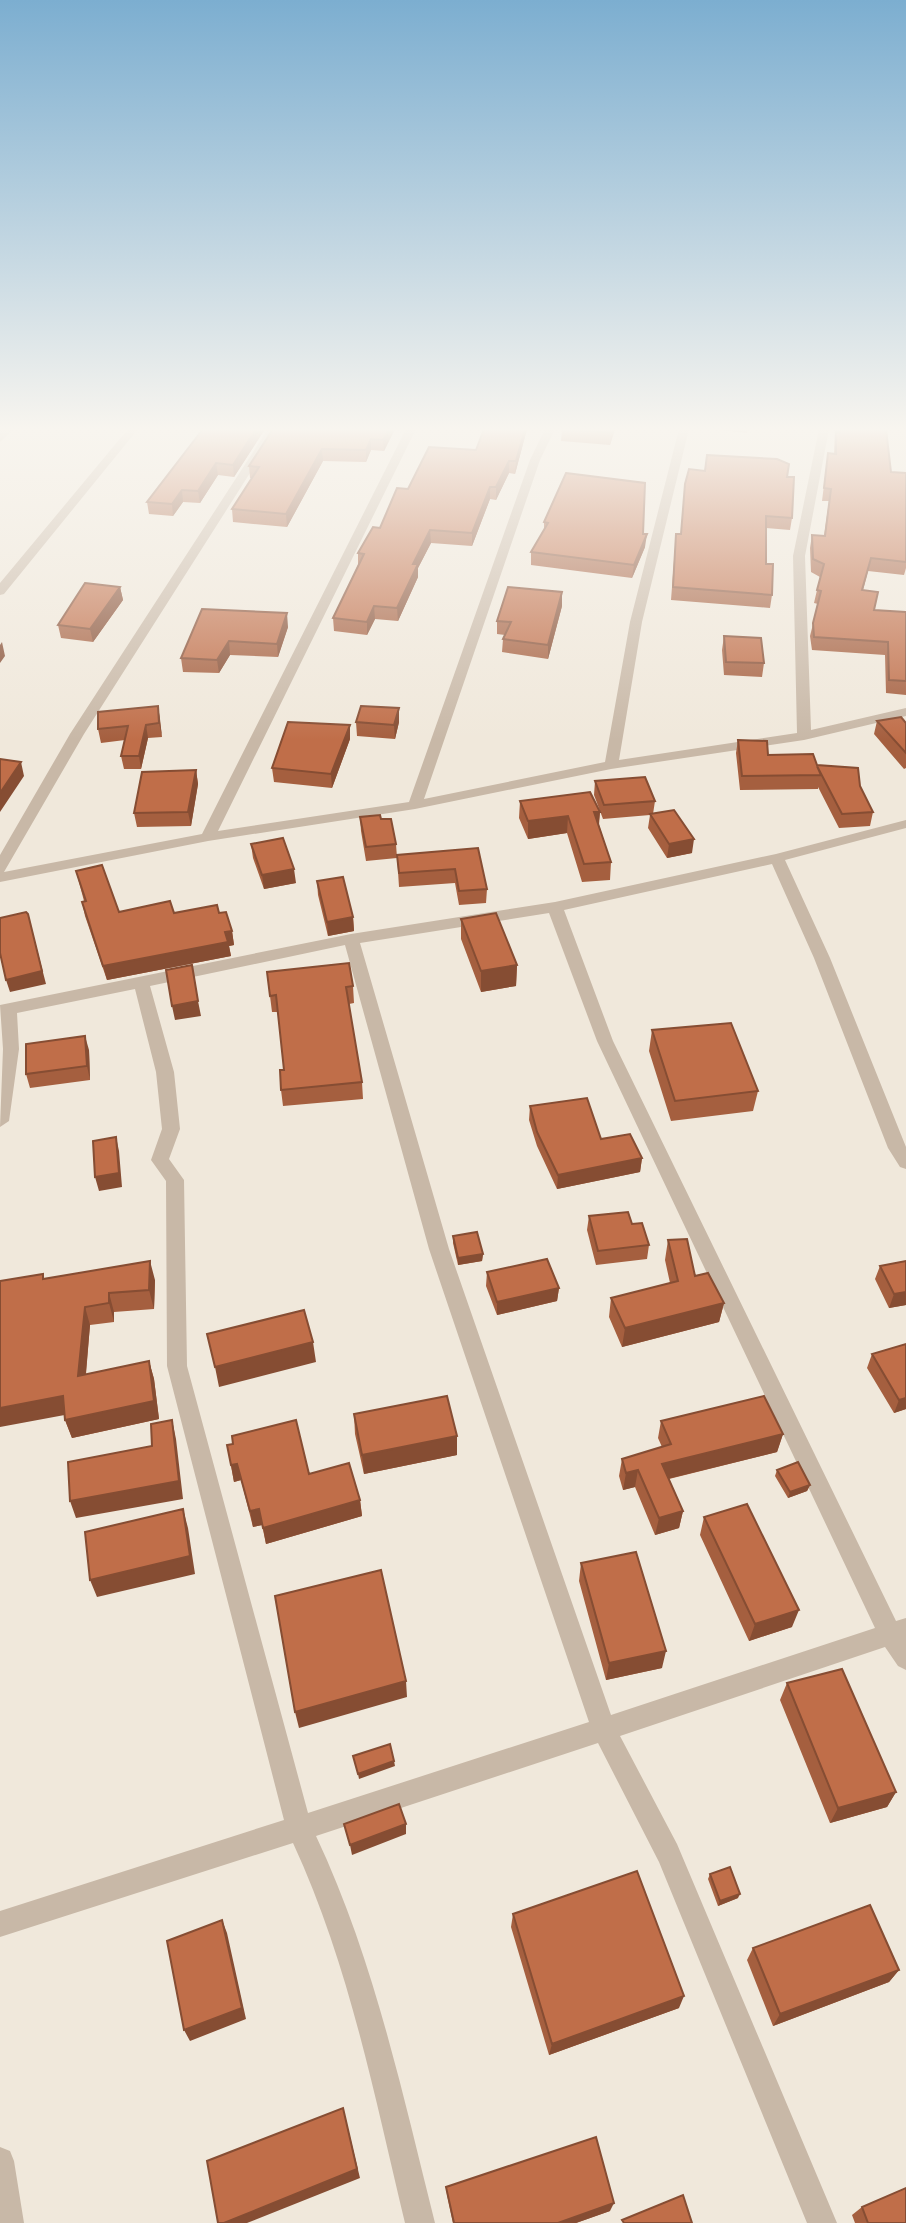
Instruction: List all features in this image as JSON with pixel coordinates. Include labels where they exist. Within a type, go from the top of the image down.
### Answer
[{"type":"street","points":[[0,592],[48,533]]},
{"type":"street","points":[[0,868],[78,734],[207,533]]},
{"type":"street","points":[[208,837],[359,533]]},
{"type":"street","points":[[415,805],[510,533]]},
{"type":"street","points":[[611,765],[636,622],[658,533]]},
{"type":"street","points":[[804,533],[799,556],[804,736]]},
{"type":"street","points":[[0,877],[208,837],[415,805],[611,765],[804,736],[906,712]]},
{"type":"street","points":[[0,1121],[11,1049],[5,1010],[351,939],[555,907],[777,858],[906,824]]},
{"type":"street","points":[[777,858],[822,958],[897,1148],[906,1162]]},
{"type":"street","points":[[555,907],[605,1041],[898,1632],[906,1658]]},
{"type":"street","points":[[351,939],[439,1249],[604,1729],[668,1853],[822,2223]]},
{"type":"street","points":[[141,982],[165,1072],[171,1129],[160,1160],[175,1180],[177,1366],[299,1828],[321,1871],[357,1976],[420,2223]]},
{"type":"street","points":[[0,1924],[898,1632]]},
{"type":"street","points":[[0,2161],[9,2223]]},
{"type":"building","points":[[370,533],[429,533],[413,564],[418,564],[397,608],[374,606],[367,622],[333,618],[364,554],[358,553]]},
{"type":"building","points":[[542,533],[647,534],[634,565],[531,552]]},
{"type":"building","points":[[766,533],[766,564],[773,564],[772,595],[673,587],[676,534]]},
{"type":"building","points":[[825,533],[906,533],[906,562],[871,558],[862,590],[878,592],[874,610],[906,612],[906,681],[889,680],[888,642],[814,637],[813,623],[821,591],[817,590],[824,564],[813,559],[812,535],[825,536]]},
{"type":"building","points":[[85,583],[120,587],[90,629],[58,625]]},
{"type":"building","points":[[508,587],[562,592],[548,645],[503,639],[511,622],[497,621]]},
{"type":"building","points":[[202,609],[287,613],[277,644],[229,641],[217,660],[181,658]]},
{"type":"building","points":[[724,636],[761,638],[764,663],[726,662]]},
{"type":"building","points":[[158,706],[159,723],[146,725],[139,756],[121,756],[128,726],[98,729],[98,712]]},
{"type":"building","points":[[361,706],[399,708],[394,725],[356,722]]},
{"type":"building","points":[[901,717],[906,723],[906,753],[877,721]]},
{"type":"building","points":[[288,722],[350,725],[331,774],[272,768]]},
{"type":"building","points":[[738,740],[767,741],[768,755],[813,754],[817,765],[858,768],[860,786],[873,812],[842,814],[817,766],[821,775],[742,776]]},
{"type":"building","points":[[0,759],[21,762],[0,793]]},
{"type":"building","points":[[196,770],[188,812],[134,813],[142,772]]},
{"type":"building","points":[[645,777],[655,801],[604,805],[595,781]]},
{"type":"building","points":[[590,792],[600,812],[594,812],[611,862],[584,864],[568,816],[528,821],[520,801]]},
{"type":"building","points":[[674,810],[694,839],[669,844],[650,814]]},
{"type":"building","points":[[380,815],[381,819],[391,819],[396,844],[366,847],[360,817]]},
{"type":"building","points":[[283,838],[294,869],[262,875],[251,844]]},
{"type":"building","points":[[478,848],[487,889],[459,891],[455,869],[399,873],[397,855]]},
{"type":"building","points":[[102,865],[119,912],[170,901],[174,913],[217,905],[219,913],[226,912],[232,931],[225,932],[228,942],[103,966],[82,902],[86,901],[76,871]]},
{"type":"building","points":[[343,877],[353,917],[327,922],[317,881]]},
{"type":"building","points":[[26,912],[42,971],[6,980],[0,953],[0,918]]},
{"type":"building","points":[[496,913],[517,965],[481,971],[461,919]]},
{"type":"building","points":[[349,963],[353,986],[346,987],[362,1082],[281,1090],[280,1070],[284,1070],[276,995],[270,996],[267,972]]},
{"type":"building","points":[[192,965],[198,1001],[172,1006],[166,970]]},
{"type":"building","points":[[731,1023],[758,1091],[675,1101],[652,1030]]},
{"type":"building","points":[[85,1036],[87,1066],[26,1074],[26,1044]]},
{"type":"building","points":[[587,1098],[601,1139],[630,1134],[642,1158],[558,1175],[537,1132],[530,1106]]},
{"type":"building","points":[[116,1137],[119,1173],[95,1177],[93,1141]]},
{"type":"building","points":[[628,1212],[632,1224],[642,1223],[649,1245],[598,1251],[589,1216]]},
{"type":"building","points":[[477,1232],[483,1254],[458,1258],[453,1236]]},
{"type":"building","points":[[687,1239],[695,1276],[708,1273],[724,1303],[625,1328],[611,1298],[678,1281],[668,1240]]},
{"type":"building","points":[[547,1259],[559,1288],[497,1302],[487,1272]]},
{"type":"building","points":[[150,1261],[149,1290],[109,1293],[109,1303],[85,1307],[78,1376],[149,1361],[154,1401],[65,1420],[63,1396],[0,1408],[0,1281],[43,1274],[43,1279]]},
{"type":"building","points":[[906,1261],[906,1292],[894,1294],[880,1266]]},
{"type":"building","points":[[304,1310],[313,1342],[215,1367],[207,1334]]},
{"type":"building","points":[[906,1344],[906,1398],[899,1400],[872,1354]]},
{"type":"building","points":[[447,1396],[457,1436],[362,1455],[354,1414]]},
{"type":"building","points":[[764,1396],[783,1434],[662,1464],[683,1511],[659,1518],[638,1470],[626,1473],[622,1459],[671,1444],[661,1421]]},
{"type":"building","points":[[172,1420],[179,1481],[70,1501],[68,1462],[152,1446],[151,1424]]},
{"type":"building","points":[[296,1420],[309,1474],[349,1463],[360,1500],[263,1528],[259,1509],[250,1511],[237,1464],[231,1465],[227,1445],[233,1444],[232,1436]]},
{"type":"building","points":[[798,1462],[810,1485],[790,1492],[777,1470]]},
{"type":"building","points":[[747,1504],[799,1610],[755,1624],[704,1517]]},
{"type":"building","points":[[183,1509],[190,1556],[90,1580],[85,1532]]},
{"type":"building","points":[[636,1552],[666,1651],[609,1663],[581,1563]]},
{"type":"building","points":[[381,1570],[406,1681],[295,1712],[275,1596]]},
{"type":"building","points":[[842,1669],[896,1792],[838,1808],[787,1683]]},
{"type":"building","points":[[390,1744],[394,1761],[358,1774],[353,1756]]},
{"type":"building","points":[[399,1804],[406,1824],[350,1845],[344,1824]]},
{"type":"building","points":[[730,1867],[740,1894],[720,1901],[710,1874]]},
{"type":"building","points":[[637,1871],[684,1996],[552,2044],[513,1914]]},
{"type":"building","points":[[870,1905],[899,1970],[780,2014],[753,1948]]},
{"type":"building","points":[[222,1920],[242,2008],[184,2030],[167,1941]]},
{"type":"building","points":[[343,2108],[357,2169],[224,2223],[218,2223],[207,2161]]},
{"type":"building","points":[[596,2137],[614,2203],[558,2223],[454,2223],[446,2187]]},
{"type":"building","points":[[906,2188],[906,2223],[868,2223],[862,2207]]},
{"type":"building","points":[[683,2195],[692,2223],[624,2223],[622,2220]]}]
